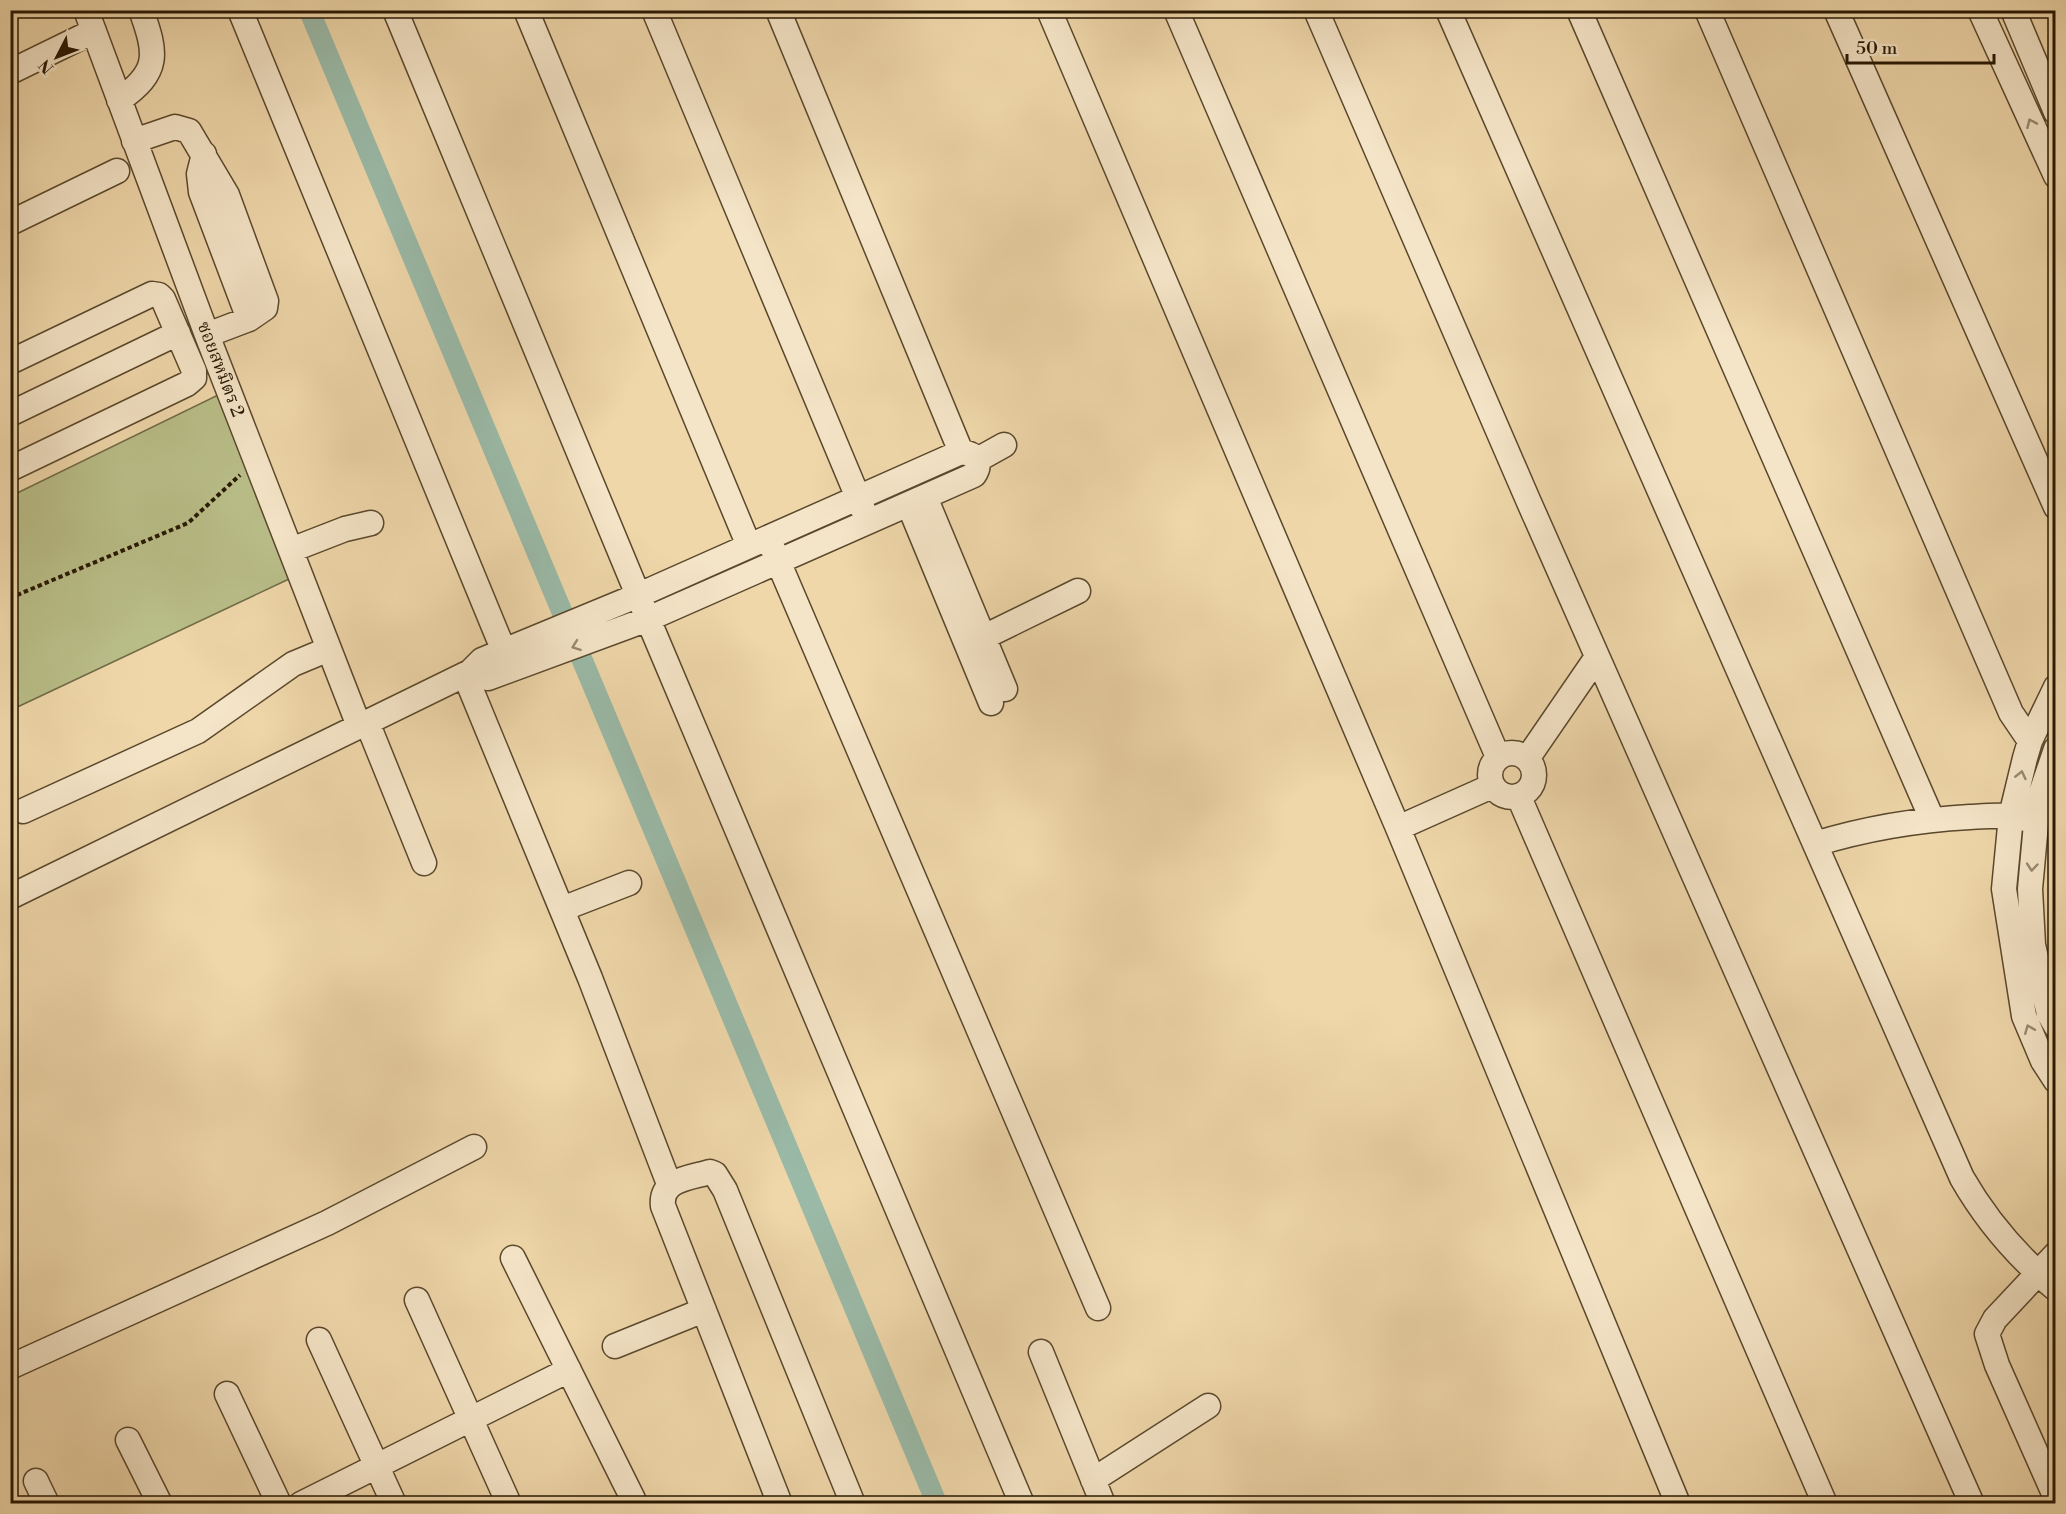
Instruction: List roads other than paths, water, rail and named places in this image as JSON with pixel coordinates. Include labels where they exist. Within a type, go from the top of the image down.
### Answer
[{"type":"street","points":[[119,100],[141,84],[149,72],[153,51],[141,10]]},
{"type":"street","points":[[240,10],[508,660]]},
{"type":"street","points":[[395,10],[648,620],[1023,1503]]},
{"type":"street","points":[[526,10],[758,542],[778,562],[1098,1308]]},
{"type":"street","points":[[654,10],[868,522]]},
{"type":"street","points":[[10,897],[467,674],[488,678],[508,660],[532,651],[616,631],[648,620],[969,478],[977,471],[778,10]]},
{"type":"street","points":[[1049,10],[1398,828],[1678,1503]]},
{"type":"street","points":[[1176,10],[1498,757]]},
{"type":"street","points":[[1316,10],[1597,657],[1972,1503]]},
{"type":"street","points":[[1448,10],[1962,1178],[1991,1222],[2037,1274],[2055,1289]]},
{"type":"street","points":[[1579,10],[1932,819]]},
{"type":"street","points":[[1707,10],[2012,713],[2030,741]]},
{"type":"street","points":[[1836,10],[2055,507]]},
{"type":"street","points":[[1980,10],[2055,176]]},
{"type":"street","points":[[2013,10],[2055,112]]},
{"type":"street","points":[[10,72],[90,21]]},
{"type":"street","name":"ซอยสหมิตร 2","points":[[90,21],[207,334],[329,648],[424,863]]},
{"type":"street","points":[[2018,95],[2043,83]]},
{"type":"street","points":[[134,141],[175,127],[182,128],[189,131],[204,154],[199,174],[201,192],[249,319],[207,334]]},
{"type":"street","points":[[10,223],[117,171]]},
{"type":"street","points":[[10,362],[152,294],[159,295],[163,300],[195,371],[194,378],[188,384],[10,469]]},
{"type":"street","points":[[10,414],[178,333]]},
{"type":"street","points":[[532,651],[606,609],[857,497],[1004,445]]},
{"type":"street","points":[[917,501],[984,637],[998,696],[917,501]]},
{"type":"street","points":[[291,550],[345,529],[370,523]]},
{"type":"street","points":[[984,637],[1078,591]]},
{"type":"street","points":[[23,812],[198,731],[293,664],[329,648]]},
{"type":"street","points":[[1527,759],[1597,657]]},
{"type":"street","points":[[467,674],[669,1184]]},
{"type":"street","points":[[2055,687],[2030,741],[2011,816],[2004,889],[2010,943],[2024,1016],[2043,1061],[2055,1081]]},
{"type":"street","points":[[2055,749],[2038,802],[2030,889],[2033,945],[2049,1014],[2055,1026]]},
{"type":"street","points":[[1513,753],[1527,759],[1532,765],[1534,780],[1526,793],[1519,797],[1503,796],[1492,786],[1490,770],[1498,757],[1513,753]]},
{"type":"street","points":[[1398,828],[1492,786]]},
{"type":"street","points":[[1519,797],[1825,1503]]},
{"type":"street","points":[[1815,844],[1868,828],[1932,819],[2011,816],[2036,821]]},
{"type":"street","points":[[562,909],[629,883]]},
{"type":"street","points":[[10,1367],[327,1224],[474,1147]]},
{"type":"street","points":[[780,1503],[663,1206],[663,1193],[669,1184],[710,1172],[721,1179],[853,1503]]},
{"type":"street","points":[[2055,1254],[1995,1319],[1987,1334],[1996,1365],[2055,1498]]},
{"type":"street","points":[[513,1258],[633,1499]]},
{"type":"street","points":[[417,1300],[509,1503]]},
{"type":"street","points":[[615,1346],[704,1310]]},
{"type":"street","points":[[319,1340],[394,1503]]},
{"type":"street","points":[[1041,1352],[1103,1503]]},
{"type":"street","points":[[301,1503],[569,1371]]},
{"type":"street","points":[[227,1394],[279,1503]]},
{"type":"street","points":[[1093,1480],[1209,1406]]},
{"type":"street","points":[[128,1440],[160,1503]]},
{"type":"street","points":[[36,1481],[47,1503]]},
{"type":"waterway","points":[[309,10],[937,1504]]}]
